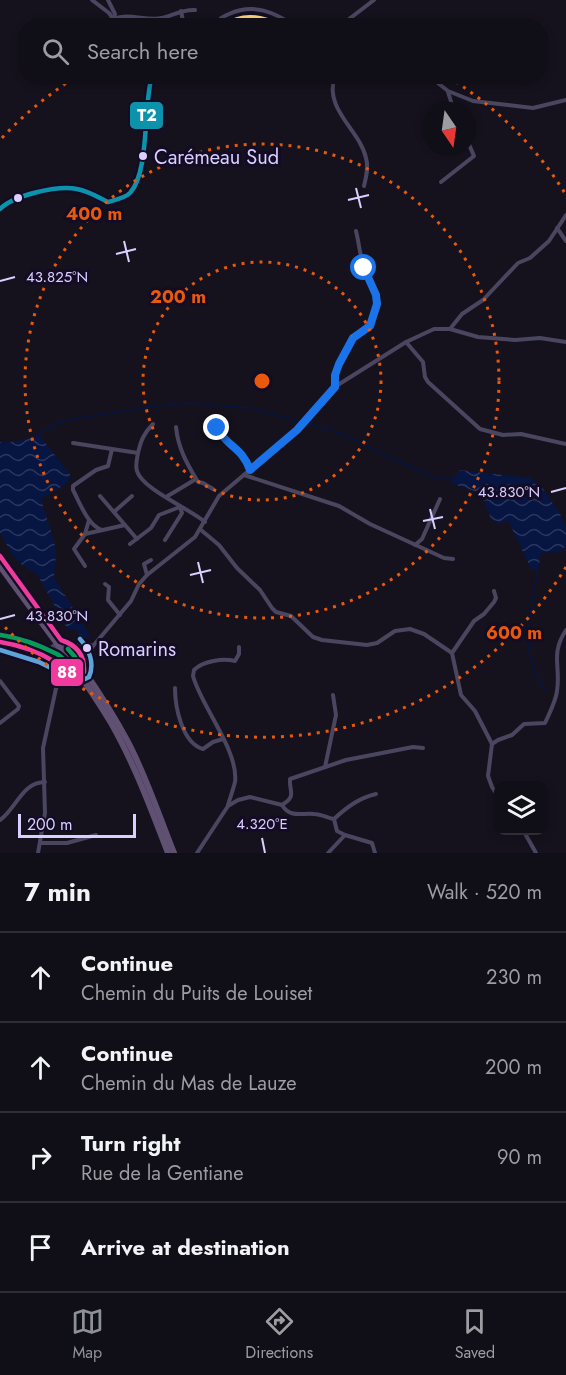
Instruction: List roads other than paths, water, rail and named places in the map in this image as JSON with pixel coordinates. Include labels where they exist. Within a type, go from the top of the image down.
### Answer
[{"type":"main road","points":[[0,556],[57,644]]},
{"type":"main road","points":[[0,566],[57,644],[111,724],[130,759],[168,853]]},
{"type":"main road","points":[[78,674],[117,722],[153,797],[174,853]]},
{"type":"street","points":[[92,0],[113,18]]},
{"type":"street","points":[[108,0],[115,14],[114,18]]},
{"type":"street","points":[[350,18],[374,0]]},
{"type":"street","points":[[221,18],[235,12],[259,9],[283,18]]},
{"type":"street","points":[[164,18],[181,11],[195,10]]},
{"type":"street","points":[[181,11],[182,18]]},
{"type":"street","points":[[116,18],[121,16],[148,18]]},
{"type":"street","points":[[333,84],[338,111],[364,150],[367,160],[364,186]]},
{"type":"street","points":[[439,84],[448,91],[473,101],[533,108],[566,100]]},
{"type":"street","points":[[448,91],[451,102]]},
{"type":"street","points":[[441,182],[474,156]]},
{"type":"street","points":[[450,329],[462,314],[483,300],[518,263],[530,258],[549,241],[566,215]]},
{"type":"street","points":[[557,228],[566,241]]},
{"type":"street","points":[[335,385],[335,375],[339,364],[353,338],[370,326],[377,304],[376,295],[364,268],[356,231]]},
{"type":"street","points":[[57,684],[78,674],[92,645],[131,601],[139,584],[147,575],[189,543],[201,530],[219,496],[304,423],[335,385],[342,383],[406,342],[434,329],[450,329],[478,337],[515,340],[540,338],[566,342]]},
{"type":"street","points":[[406,342],[423,362],[428,382],[480,429],[502,435],[521,434],[566,444]]},
{"type":"street","points":[[153,424],[145,431],[138,453],[136,470],[139,477],[155,491],[180,507],[195,512],[205,522]]},
{"type":"street","points":[[176,427],[180,450],[196,479],[213,489]]},
{"type":"street","points":[[217,428],[223,438],[243,455],[250,470]]},
{"type":"street","points":[[73,443],[138,453]]},
{"type":"street","points":[[102,530],[96,528],[89,519],[73,486],[96,470],[108,466],[112,449]]},
{"type":"street","points":[[244,475],[339,506],[370,524],[453,560]]},
{"type":"street","points":[[166,497],[196,479]]},
{"type":"street","points":[[100,496],[137,539]]},
{"type":"street","points":[[115,511],[132,496]]},
{"type":"street","points":[[415,545],[422,538],[440,499]]},
{"type":"street","points":[[130,544],[151,528],[159,515],[180,507]]},
{"type":"street","points":[[165,540],[182,513],[180,507]]},
{"type":"street","points":[[85,566],[74,549],[85,534],[89,519]]},
{"type":"street","points":[[85,534],[125,525]]},
{"type":"street","points":[[201,530],[219,545],[237,568],[260,590],[276,612],[291,616],[313,637],[367,645],[377,643],[395,631],[410,629],[424,634],[452,653],[461,695],[475,711],[492,744],[488,776],[494,790]]},
{"type":"street","points":[[147,575],[144,564],[151,560]]},
{"type":"street","points":[[105,584],[109,587],[108,600],[120,615]]},
{"type":"street","points":[[452,653],[474,621],[484,614],[494,602],[496,598],[494,591]]},
{"type":"street","points":[[492,744],[512,735],[524,724],[545,723],[557,695],[557,647],[566,630]]},
{"type":"street","points":[[0,642],[19,646],[78,674]]},
{"type":"street","points":[[38,853],[45,813],[44,738],[57,684],[57,644]]},
{"type":"street","points":[[40,655],[57,644],[92,645]]},
{"type":"street","points":[[74,644],[85,662]]},
{"type":"street","points":[[197,853],[228,806],[235,781],[223,739],[194,680],[194,670],[200,665],[219,661],[235,661],[239,654],[239,647]]},
{"type":"street","points":[[0,681],[19,706],[0,723]]},
{"type":"street","points":[[174,688],[177,712],[182,726],[197,747],[203,749],[223,739]]},
{"type":"street","points":[[325,767],[336,715],[333,695]]},
{"type":"street","points":[[282,805],[291,797],[290,779],[346,760],[413,747],[423,748]]},
{"type":"street","points":[[0,820],[7,815],[29,787],[45,782]]},
{"type":"street","points":[[334,819],[347,807],[367,796],[376,794]]},
{"type":"street","points":[[228,806],[250,797],[282,805],[290,814],[315,814],[334,819]]},
{"type":"street","points":[[334,819],[337,831],[372,843],[375,853]]},
{"type":"street","points":[[40,843],[67,843],[96,835]]},
{"type":"street","points":[[328,853],[345,835]]},
{"type":"street","points":[[525,835],[536,853]]},
{"type":"water","points":[[40,436],[71,476],[66,484],[41,499],[54,541],[56,554],[54,577],[91,638],[81,637],[76,629],[68,630],[37,574],[13,556],[0,533],[0,442]]},
{"type":"water","points":[[460,470],[531,478],[541,486],[559,512],[566,527],[566,545],[561,552],[541,553],[538,570],[531,569],[508,520],[499,524],[491,519],[481,493],[450,483]]},
{"type":"waterway","points":[[36,438],[37,434],[65,420],[191,403],[249,408],[301,422]]},
{"type":"waterway","points":[[306,423],[342,434],[436,479],[454,479]]},
{"type":"waterway","points":[[537,571],[529,618],[528,646],[531,660],[546,691]]},
{"type":"place","name":"Carémeau Sud","points":[[143,156]]},
{"type":"place","name":"Romarins","points":[[87,648]]}]
